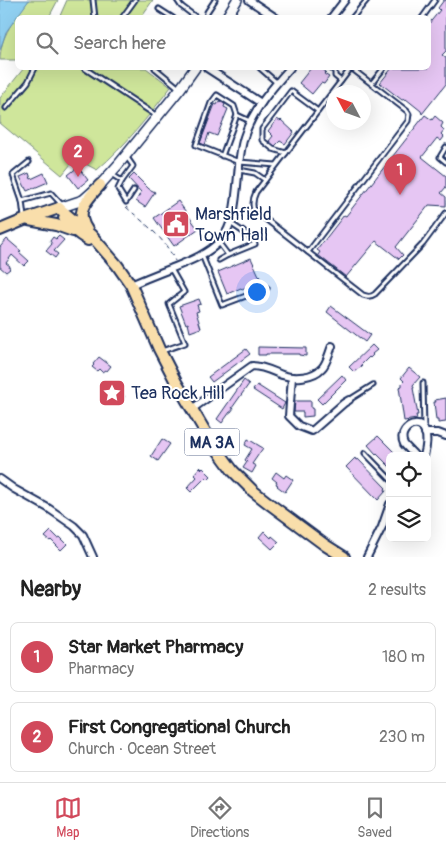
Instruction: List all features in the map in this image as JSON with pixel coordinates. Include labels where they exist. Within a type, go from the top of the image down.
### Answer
[{"type":"main road","points":[[228,15],[237,0]]},
{"type":"main road","points":[[91,235],[82,220],[82,210],[89,197],[126,156],[180,88],[192,70]]},
{"type":"main road","points":[[0,230],[83,200],[100,185]]},
{"type":"main road","name":"MA 3A","points":[[61,207],[68,225],[101,248]]},
{"type":"main road","name":"MA 3A","points":[[61,207],[91,235],[117,265],[131,285],[160,352],[176,382],[224,459],[241,480],[253,491],[324,545],[344,557]]},
{"type":"main road","name":"MA 3A","points":[[24,220],[56,225],[76,232]]},
{"type":"street","points":[[249,0],[272,15]]},
{"type":"street","points":[[334,15],[346,0]]},
{"type":"street","points":[[210,70],[261,103]]},
{"type":"street","points":[[131,285],[201,255],[218,243],[224,236],[230,223],[235,201],[243,139],[250,121],[261,103],[287,70]]},
{"type":"street","points":[[192,410],[252,366],[258,366],[284,376],[302,377],[310,375],[323,367],[332,346]]},
{"type":"street","points":[[292,377],[289,416],[299,426],[312,431],[349,400]]},
{"type":"street","points":[[412,452],[404,443],[403,437],[404,431],[408,427],[415,425],[421,426],[425,431],[427,439],[425,452]]},
{"type":"street","points":[[425,431],[446,436]]},
{"type":"street","points":[[0,479],[74,526],[83,535],[93,557]]},
{"type":"street","points":[[366,557],[386,516]]},
{"type":"lane","points":[[93,0],[95,15]]},
{"type":"lane","points":[[124,15],[135,0]]},
{"type":"lane","points":[[177,0],[181,6],[193,15]]},
{"type":"lane","points":[[206,15],[206,12],[215,0]]},
{"type":"lane","points":[[354,15],[367,0]]},
{"type":"lane","points":[[424,15],[435,0]]},
{"type":"lane","points":[[159,9],[168,15]]},
{"type":"lane","points":[[6,108],[28,82],[34,70]]},
{"type":"lane","points":[[89,70],[157,116]]},
{"type":"lane","points":[[158,70],[180,88]]},
{"type":"lane","points":[[262,70],[277,83]]},
{"type":"lane","points":[[333,70],[335,76],[341,81]]},
{"type":"lane","points":[[349,70],[254,194],[252,205],[254,210],[364,295],[371,296],[423,244],[446,213]]},
{"type":"lane","points":[[308,252],[408,121],[409,117],[407,111],[353,70]]},
{"type":"lane","points":[[372,83],[382,70]]},
{"type":"lane","points":[[286,153],[274,149],[262,140],[262,129],[291,90],[318,111]]},
{"type":"lane","points":[[222,156],[237,115],[234,106],[216,95],[196,145],[222,156],[239,162],[276,166]]},
{"type":"lane","points":[[237,115],[250,121]]},
{"type":"lane","points":[[446,147],[440,157],[446,162]]},
{"type":"lane","points":[[126,156],[133,166],[118,189],[126,202],[134,190]]},
{"type":"lane","points":[[24,220],[22,201],[13,176],[29,162]]},
{"type":"lane","points":[[238,170],[255,173],[265,180]]},
{"type":"lane","points":[[110,174],[122,181]]},
{"type":"lane","points":[[22,201],[51,193],[61,207]]},
{"type":"lane","points":[[219,260],[255,244],[248,235],[230,223]]},
{"type":"lane","points":[[218,243],[228,255]]},
{"type":"lane","points":[[201,255],[222,305],[267,288]]},
{"type":"lane","points":[[160,352],[185,343],[169,304],[184,292],[174,267]]},
{"type":"lane","points":[[423,383],[425,431]]},
{"type":"lane","points":[[349,400],[372,385]]},
{"type":"lane","points":[[365,453],[386,475]]},
{"type":"path","points":[[126,202],[126,207],[155,232],[173,256],[174,267]]},
{"type":"green space","points":[[29,0],[58,0],[50,15],[18,15]]},
{"type":"green space","points":[[67,0],[153,0],[142,15],[60,15]]},
{"type":"green space","points":[[15,20],[15,60],[0,60],[5,35]]},
{"type":"green space","points":[[22,70],[149,70],[171,87],[127,141],[97,170],[78,160],[71,164],[62,175],[0,123],[0,98]]},
{"type":"water","points":[[0,0],[29,0],[18,15],[15,15],[15,19],[6,32],[0,50]]},
{"type":"building","points":[[446,0],[446,51],[442,55],[446,58],[446,84],[422,114],[421,111],[406,99],[402,100],[380,83],[390,70],[431,70],[431,21],[440,10],[438,8]]},
{"type":"building","points":[[309,70],[324,70],[326,72],[324,74],[329,77],[312,94],[299,83]]},
{"type":"building","points":[[219,101],[225,104],[224,107],[228,109],[217,136],[209,133],[205,145],[200,143],[215,104],[217,105]]},
{"type":"building","points":[[425,115],[432,120],[435,116],[443,123],[441,127],[444,130],[441,134],[444,137],[441,141],[437,138],[422,157],[446,176],[446,187],[441,193],[446,197],[446,206],[429,205],[396,247],[403,255],[399,259],[376,241],[346,277],[318,255],[320,252],[317,250]]},
{"type":"building","points":[[277,119],[281,120],[294,132],[285,144],[280,141],[275,146],[269,141],[273,136],[268,131]]},
{"type":"building","points":[[78,167],[88,180],[78,188],[68,175]]},
{"type":"building","points":[[29,173],[31,179],[44,173],[48,182],[27,191],[20,177]]},
{"type":"building","points":[[134,174],[149,189],[155,192],[145,207],[136,201],[141,192],[129,179]]},
{"type":"building","name":"Marshfield Town Hall","points":[[178,201],[198,229],[174,246],[154,218]]},
{"type":"building","points":[[59,236],[64,240],[54,251],[58,254],[55,258],[46,251],[52,244],[50,241],[53,237],[56,239]]},
{"type":"building","points":[[7,239],[29,261],[24,266],[12,255],[6,263],[10,266],[10,269],[6,272],[0,267],[0,247]]},
{"type":"building","points":[[251,258],[261,280],[227,294],[218,272]]},
{"type":"building","points":[[199,299],[201,304],[197,305],[199,311],[196,312],[201,328],[190,332],[188,323],[186,324],[179,306]]},
{"type":"building","points":[[331,306],[370,335],[365,342],[327,312]]},
{"type":"building","points":[[372,345],[377,350],[354,372],[349,367]]},
{"type":"building","points":[[258,347],[306,348],[306,356],[299,354],[258,355]]},
{"type":"building","points":[[246,349],[250,354],[212,382],[208,377]]},
{"type":"building","points":[[99,357],[111,366],[107,371],[102,372],[99,369],[97,371],[92,367]]},
{"type":"building","points":[[409,368],[420,377],[413,385],[418,415],[416,415],[417,419],[404,421],[399,387],[402,386],[404,381],[401,378]]},
{"type":"building","points":[[342,375],[346,380],[322,404],[317,399]]},
{"type":"building","points":[[244,380],[249,384],[222,423],[217,419]]},
{"type":"building","points":[[112,385],[121,391],[119,393],[125,396],[121,403],[107,392]]},
{"type":"building","points":[[257,385],[285,403],[282,409],[253,390]]},
{"type":"building","points":[[446,398],[446,422],[438,423],[434,402],[436,402],[435,400]]},
{"type":"building","points":[[295,401],[311,401],[313,416],[303,417],[303,412],[294,412]]},
{"type":"building","points":[[378,436],[394,452],[386,452],[386,463],[368,445]]},
{"type":"building","points":[[162,439],[170,444],[158,461],[151,456]]},
{"type":"building","points":[[248,439],[263,448],[252,464],[256,466],[252,473],[243,468],[247,462],[245,460],[252,449],[245,445]]},
{"type":"building","points":[[355,458],[356,460],[358,459],[386,488],[386,491],[378,500],[346,467]]},
{"type":"building","points":[[200,467],[211,476],[208,479],[206,477],[191,492],[187,488],[197,477],[194,474]]},
{"type":"building","points":[[276,472],[284,478],[286,475],[293,480],[285,492],[277,486],[277,482],[272,478]]},
{"type":"building","points":[[51,531],[67,544],[61,550],[45,537]]},
{"type":"building","points":[[264,531],[271,538],[272,536],[279,542],[272,549],[259,537]]},
{"type":"place","name":"First Congregational Church","points":[[78,177]]},
{"type":"place","name":"Star Market Pharmacy","points":[[400,195]]},
{"type":"place","name":"Marshfield Town Hall","points":[[176,224]]},
{"type":"place","name":"Tea Rock Hill","points":[[112,393]]}]
